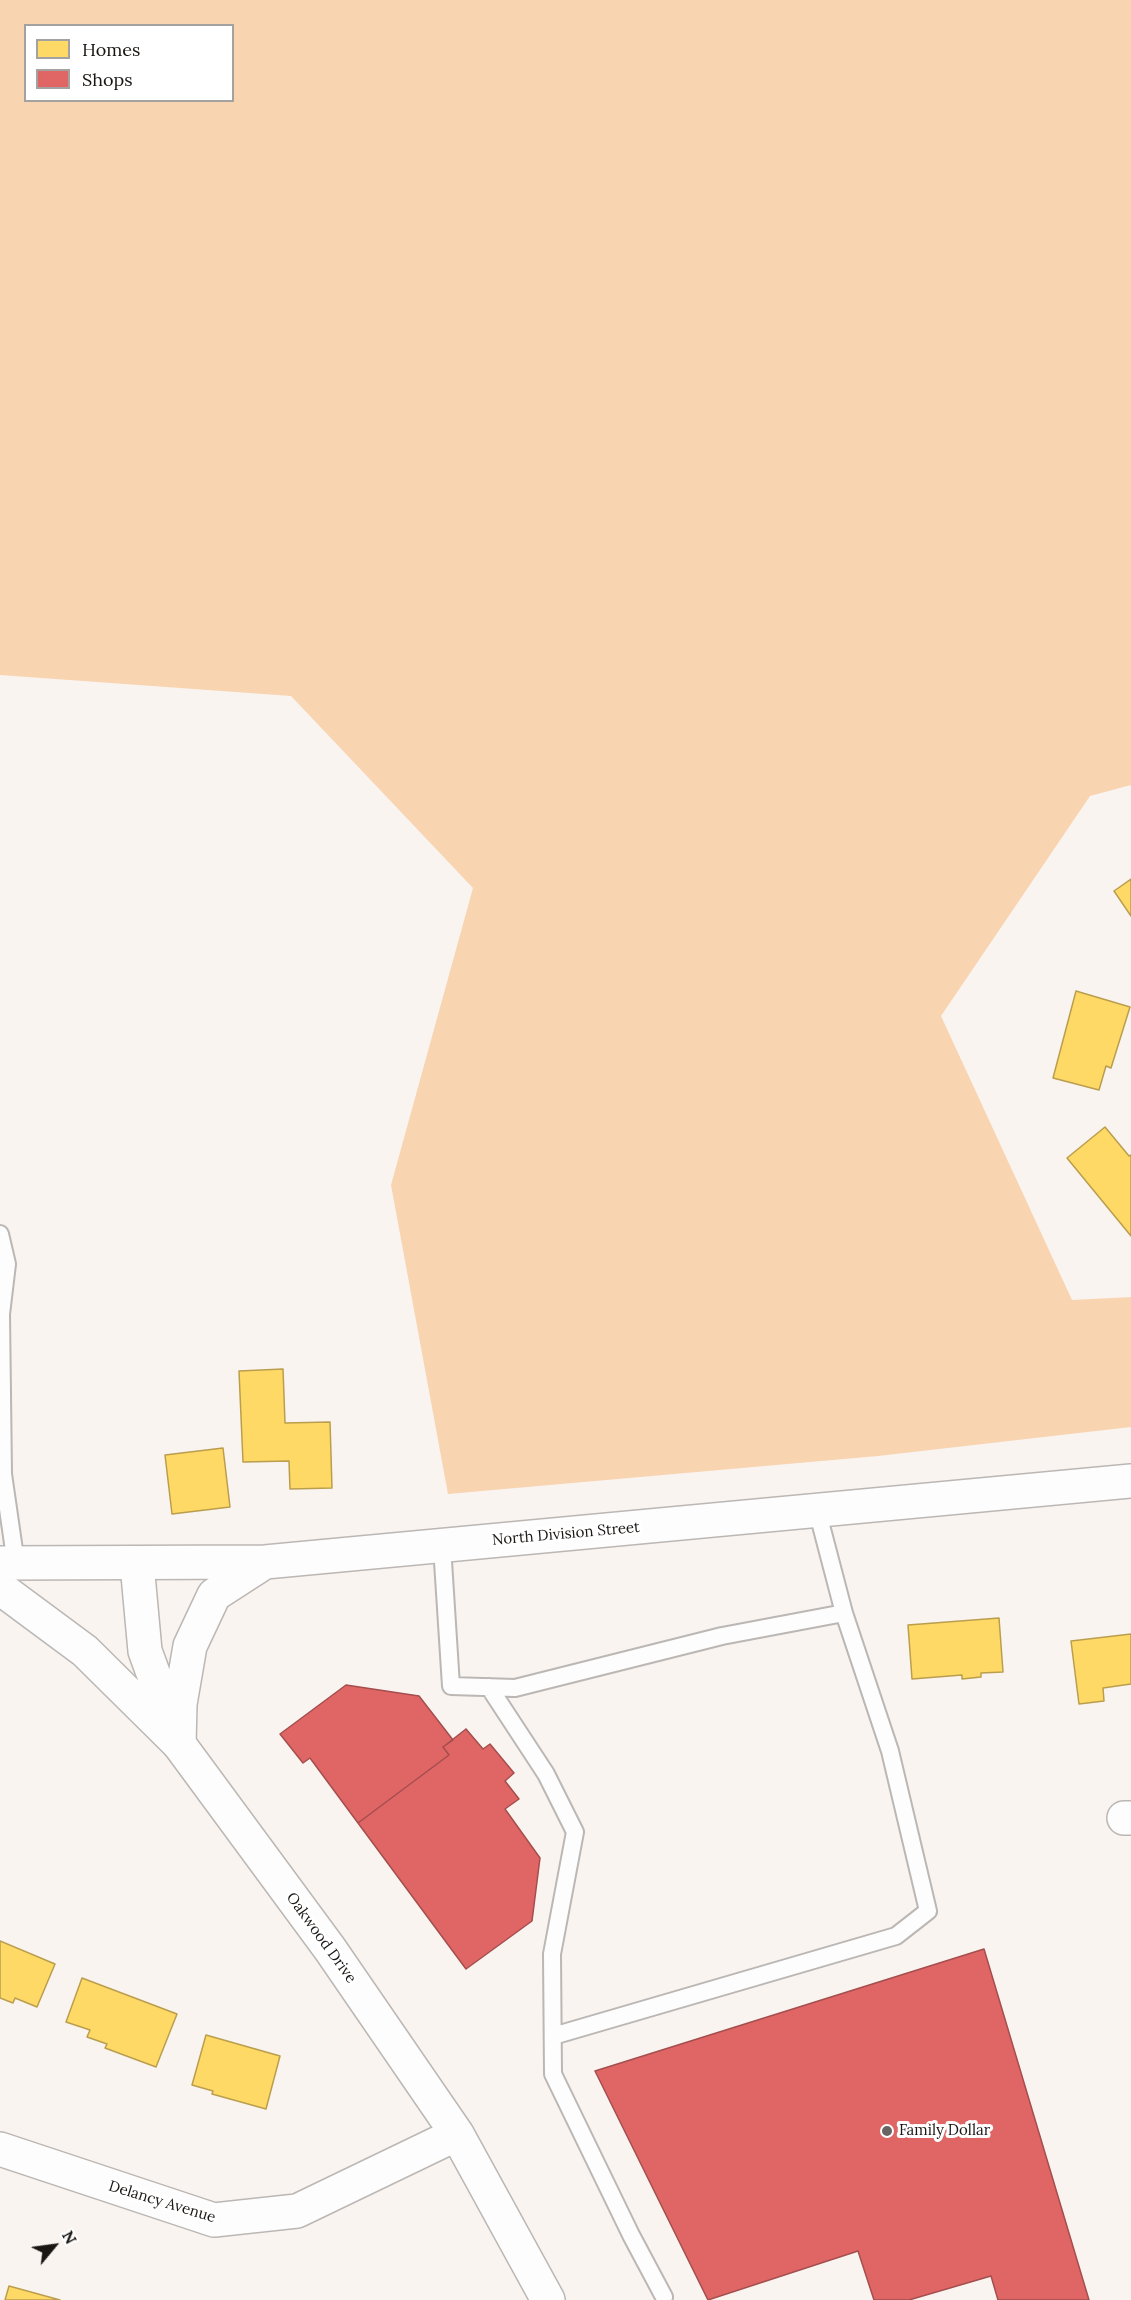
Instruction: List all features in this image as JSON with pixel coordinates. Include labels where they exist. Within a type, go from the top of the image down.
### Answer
[{"type":"street","name":"North Division Street","points":[[5,1572],[137,1564],[265,1562],[1131,1481]]},
{"type":"street","points":[[179,1744],[180,1704],[190,1646],[214,1595],[265,1562]]},
{"type":"street","name":"Oakwood Drive","points":[[137,1564],[145,1651],[179,1744],[330,1949],[457,2134],[548,2300]]},
{"type":"street","points":[[5,1572],[179,1744]]},
{"type":"street","name":"Delancy Avenue","points":[[0,2149],[214,2220],[297,2211],[457,2134]]},
{"type":"lane","points":[[0,1234],[7,1264],[1,1314],[5,1572]]},
{"type":"lane","points":[[553,2036],[896,1936],[928,1911],[890,1751],[844,1613],[817,1510]]},
{"type":"lane","points":[[442,1546],[451,1686],[515,1688],[722,1636],[844,1613]]},
{"type":"lane","points":[[489,1687],[546,1774],[575,1832],[552,1954],[553,2074],[631,2235],[664,2296]]},
{"type":"shaded area","points":[[0,0],[1131,0],[1131,785],[1090,796],[941,1016],[1072,1300],[1131,1297],[1131,1427],[878,1456],[448,1494],[391,1185],[473,888],[291,696],[0,675]]},
{"type":"building: Homes","points":[[1131,879],[1131,916],[1114,891]]},
{"type":"building: Homes","points":[[1076,991],[1130,1007],[1111,1068],[1106,1066],[1099,1090],[1053,1078]]},
{"type":"building: Homes","points":[[1105,1127],[1129,1156],[1131,1155],[1131,1236],[1067,1158]]},
{"type":"building: Homes","points":[[283,1369],[285,1423],[330,1422],[332,1488],[290,1489],[289,1461],[243,1462],[239,1371]]},
{"type":"building: Homes","points":[[223,1448],[230,1507],[172,1514],[165,1455]]},
{"type":"building: Homes","points":[[999,1618],[1003,1672],[981,1673],[981,1677],[962,1679],[962,1675],[912,1679],[908,1625]]},
{"type":"building: Homes","points":[[1131,1634],[1131,1684],[1103,1688],[1104,1701],[1079,1704],[1071,1641]]},
{"type":"building: Homes","points":[[0,1941],[55,1964],[37,2007],[15,1998],[13,2003],[0,1998]]},
{"type":"building: Homes","points":[[82,1978],[177,2014],[156,2067],[105,2048],[107,2044],[87,2037],[90,2030],[66,2022]]},
{"type":"building: Homes","points":[[206,2035],[280,2056],[266,2109],[212,2094],[213,2091],[192,2085]]},
{"type":"building: Homes","points":[[9,2286],[60,2300],[5,2300]]},
{"type":"building: Shops","points":[[346,1685],[419,1696],[453,1740],[443,1747],[449,1755],[358,1823],[310,1758],[303,1763],[280,1734]]},
{"type":"building: Shops","points":[[466,1729],[483,1749],[490,1744],[514,1773],[505,1781],[519,1799],[505,1809],[540,1858],[532,1921],[466,1969],[358,1823],[449,1755],[443,1747]]},
{"type":"building: Shops","points":[[984,1949],[1089,2300],[998,2300],[991,2276],[909,2300],[874,2300],[858,2251],[708,2300],[595,2071]]},
{"type":"place","name":"Family Dollar","points":[[887,2131]]}]
